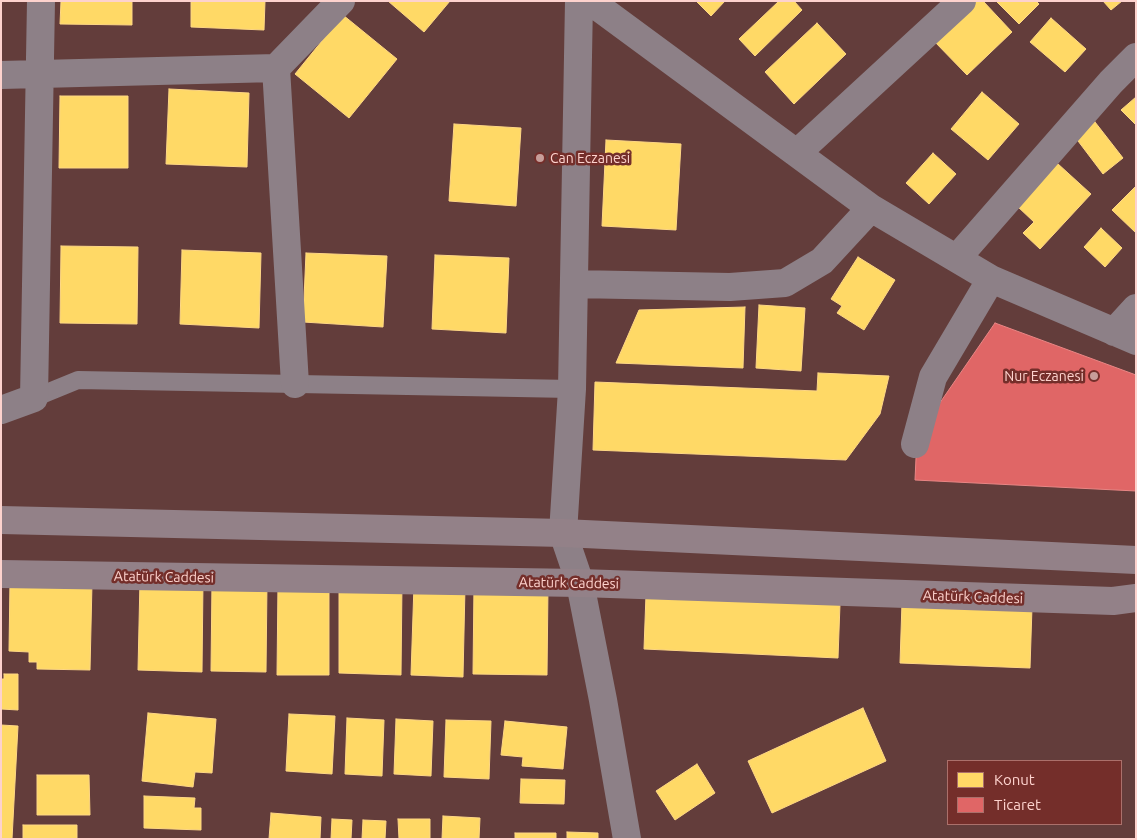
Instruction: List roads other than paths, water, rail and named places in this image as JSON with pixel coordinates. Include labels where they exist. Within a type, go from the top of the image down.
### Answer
[{"type":"main road","points":[[1,520],[562,533],[1136,560]]},
{"type":"main road","name":"Atatürk Caddesi","points":[[1,574],[580,583],[1103,601],[1136,598]]},
{"type":"street","points":[[1,410],[34,398],[41,1]]},
{"type":"street","points":[[1,75],[276,68],[341,1]]},
{"type":"street","points":[[579,1],[572,389],[562,533],[580,583],[627,839]]},
{"type":"street","points":[[590,1],[871,208],[991,278],[1125,336],[1136,308]]},
{"type":"street","points":[[796,153],[962,1]]},
{"type":"street","points":[[957,258],[1111,82],[1136,57]]},
{"type":"street","points":[[276,68],[296,384]]},
{"type":"street","points":[[574,284],[730,287],[784,283],[822,261],[871,208]]},
{"type":"street","points":[[915,444],[933,377],[991,278]]},
{"type":"lane","points":[[34,398],[78,380],[572,389]]},
{"type":"place","name":"Can Eczanesi","points":[[540,158]]},
{"type":"place","name":"Nur Eczanesi","points":[[1094,376]]}]
